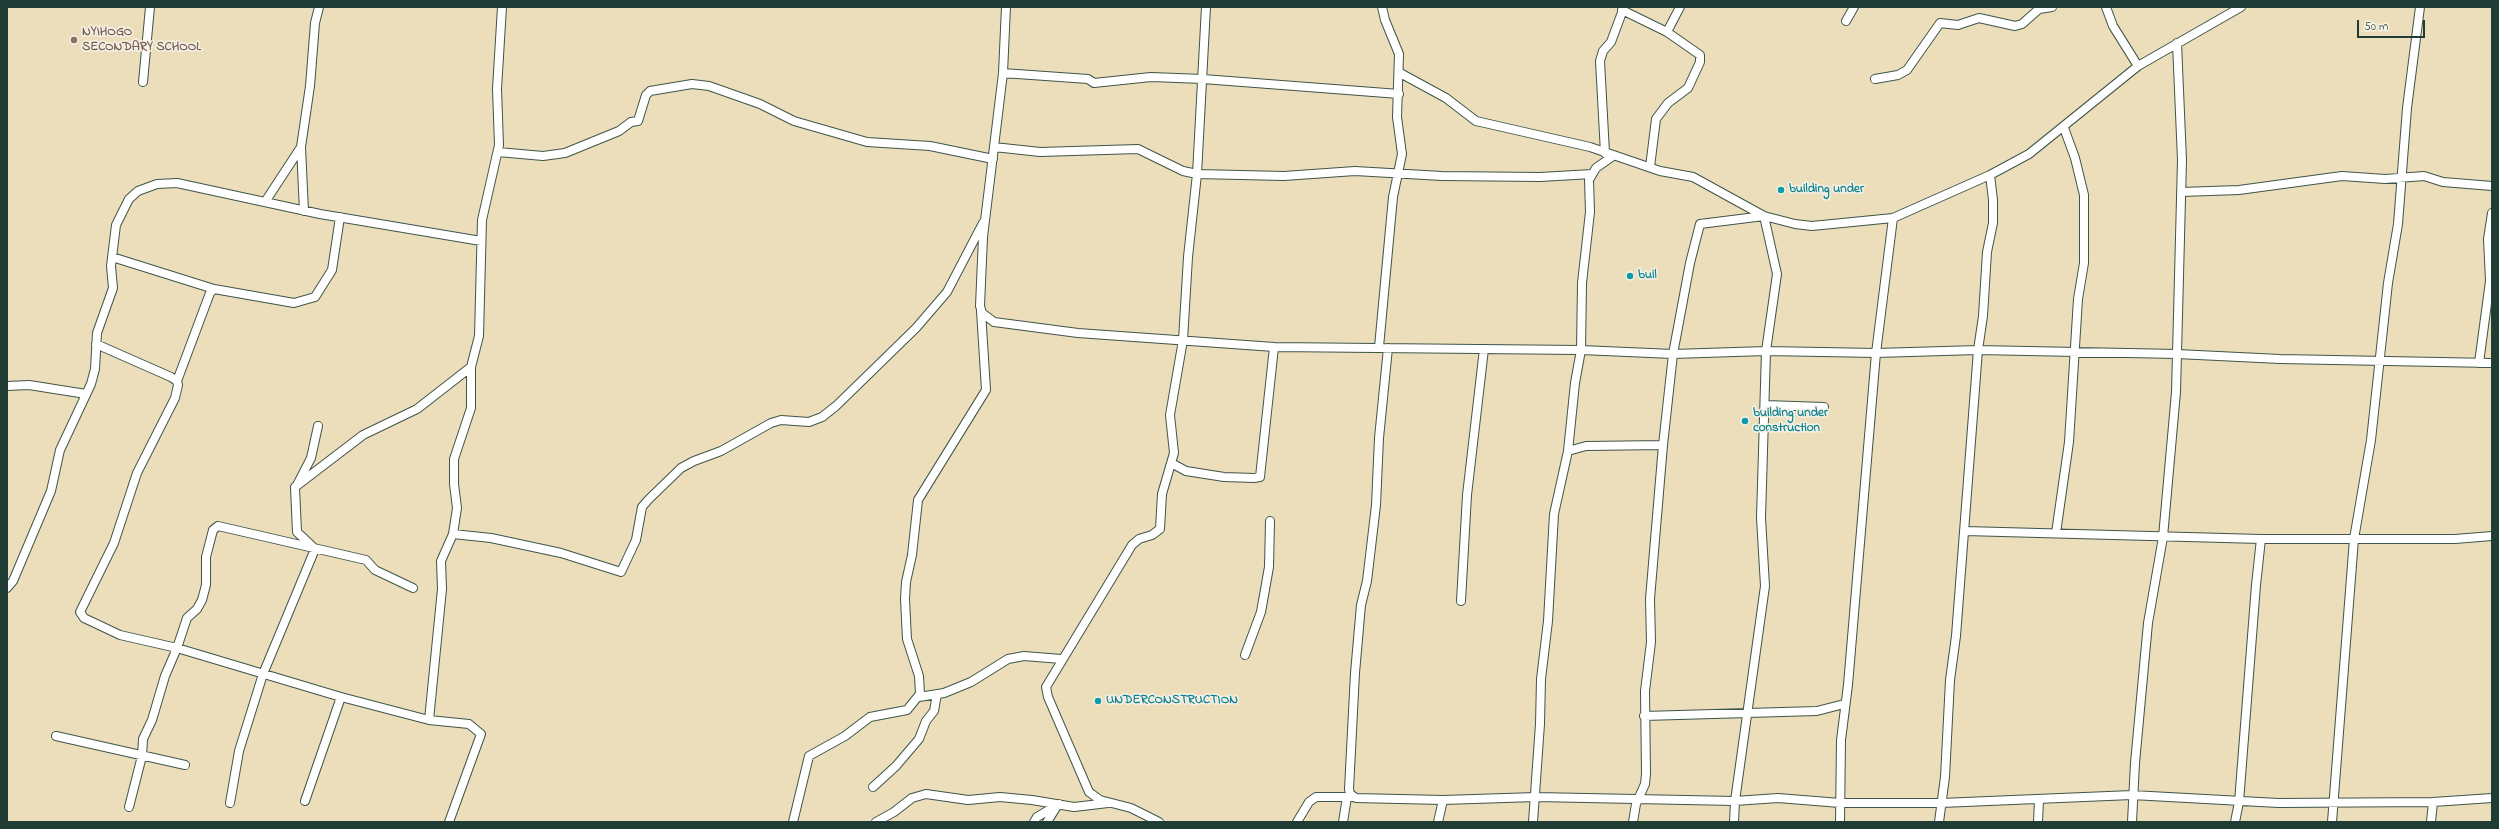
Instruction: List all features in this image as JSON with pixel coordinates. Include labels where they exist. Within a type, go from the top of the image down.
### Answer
[{"type":"street","points":[[142,82],[150,7]]},
{"type":"street","points":[[304,211],[301,147],[310,86],[315,23],[319,7]]},
{"type":"street","points":[[429,720],[442,589],[441,561],[453,534],[457,508],[454,484],[454,459],[471,408],[471,366],[480,328],[482,220],[486,195],[498,152],[500,132],[497,89],[502,7]]},
{"type":"street","points":[[793,822],[809,756],[845,736],[870,717],[907,710],[919,697],[921,689],[907,640],[905,599],[906,582],[912,555],[918,500],[986,390],[980,306],[985,219],[1003,73],[1006,7]]},
{"type":"street","points":[[1159,822],[1131,808],[1100,800],[1089,792],[1048,697],[1046,687],[1061,659],[1132,545],[1139,539],[1159,530],[1162,494],[1173,464],[1175,445],[1170,415],[1183,340],[1188,257],[1197,174],[1206,7]]},
{"type":"street","points":[[1342,822],[1350,797],[1349,776],[1361,605],[1366,581],[1376,505],[1393,197],[1402,154],[1397,117],[1400,73],[1398,47],[1385,20],[1382,7]]},
{"type":"street","points":[[1667,32],[1680,7]]},
{"type":"street","points":[[1846,21],[1854,7]]},
{"type":"street","points":[[1876,79],[1898,75],[1907,70],[1940,23],[1958,25],[1978,18],[2015,26],[2022,24],[2039,9],[2052,7]]},
{"type":"street","points":[[2106,7],[2113,26],[2138,66]]},
{"type":"street","points":[[1400,73],[1446,98],[1476,121],[1590,147],[1609,155],[1650,167],[1693,177],[1764,216],[1796,224],[1812,226],[1893,218],[1990,175],[2030,154],[2064,128],[2138,66],[2241,7]]},
{"type":"street","points":[[2332,822],[2335,803],[2340,702],[2346,658],[2354,539],[2371,440],[2373,404],[2380,360],[2402,177],[2411,69],[2420,7]]},
{"type":"street","points":[[1533,822],[1536,797],[1540,679],[1548,621],[1554,514],[1568,451],[1575,383],[1581,350],[1582,283],[1590,212],[1589,188],[1592,174],[1609,155],[1600,61],[1603,51],[1611,42],[1623,9],[1667,32],[1698,52],[1700,62],[1688,88],[1668,103],[1656,119],[1650,167]]},
{"type":"street","points":[[2132,822],[2132,795],[2150,605],[2163,537],[2177,354],[2182,124],[2177,43]]},
{"type":"street","points":[[1003,73],[1088,79],[1094,83],[1151,77],[1203,79],[1399,94]]},
{"type":"street","points":[[498,152],[543,156],[565,153],[619,131],[631,122],[638,121],[646,95],[650,91],[692,84],[709,86],[760,104],[794,121],[867,142],[930,146],[993,159]]},
{"type":"street","points":[[2056,533],[2070,434],[2078,299],[2084,263],[2084,195],[2075,158],[2064,128]]},
{"type":"street","points":[[265,202],[301,147]]},
{"type":"street","points":[[994,147],[1040,152],[1138,149],[1183,171],[1197,174],[1284,176],[1355,171],[1398,174],[1540,177],[1592,174]]},
{"type":"street","points":[[1939,822],[1945,777],[1950,680],[1956,636],[1965,531],[1978,350],[1983,316],[1987,252],[1993,223],[1993,200],[1990,175]]},
{"type":"street","points":[[2181,192],[2239,190],[2325,177],[2385,179],[2424,176],[2443,182],[2492,186]]},
{"type":"street","points":[[7,588],[12,581],[51,491],[60,450],[94,376],[97,333],[112,296],[112,257],[116,225],[129,199],[138,192],[157,184],[177,183],[304,211],[481,241]]},
{"type":"street","points":[[2479,363],[2490,281],[2488,239],[2492,213]]},
{"type":"street","points":[[1734,822],[1735,801],[1765,586],[1761,518],[1766,351],[1777,274],[1764,216]]},
{"type":"street","points":[[1632,822],[1646,774],[1644,716],[1651,642],[1650,599],[1663,445],[1673,354],[1690,263],[1700,224],[1764,216]]},
{"type":"street","points":[[112,257],[214,289],[294,303],[315,297],[332,270],[340,217]]},
{"type":"street","points":[[1840,822],[1841,740],[1844,704],[1861,535],[1876,353],[1893,218]]},
{"type":"street","points":[[453,534],[491,538],[561,553],[621,572],[636,540],[642,507],[648,500],[681,468],[694,461],[720,451],[771,423],[781,420],[809,422],[822,417],[836,406],[913,331],[947,292],[985,219]]},
{"type":"street","points":[[214,289],[210,293],[177,381],[175,398],[137,473],[114,543],[80,612],[84,618],[120,635],[177,648],[341,697],[429,720],[468,724],[481,734],[449,822]]},
{"type":"street","points":[[980,306],[982,313],[994,322],[1078,333],[1274,347],[1581,350],[1673,354],[1766,351],[1876,353],[1978,350],[2075,354],[2177,354],[2280,359],[2492,363]]},
{"type":"street","points":[[96,344],[177,381]]},
{"type":"street","points":[[1173,464],[1186,471],[1224,477],[1260,477],[1274,347]]},
{"type":"street","points":[[1461,601],[1467,495],[1484,349]]},
{"type":"street","points":[[295,487],[364,435],[417,409],[471,366]]},
{"type":"street","points":[[7,386],[29,386],[86,394]]},
{"type":"street","points":[[1765,405],[1824,406]]},
{"type":"street","points":[[315,549],[297,532],[295,487],[311,458],[318,426]]},
{"type":"street","points":[[1568,451],[1586,446],[1663,445]]},
{"type":"street","points":[[1245,655],[1261,612],[1269,567],[1270,521]]},
{"type":"street","points":[[129,806],[142,756],[143,739],[152,720],[165,676],[177,648],[187,618],[197,609],[202,600],[206,585],[206,557],[215,528],[240,530],[366,560],[374,570],[413,588]]},
{"type":"street","points":[[1965,531],[2163,537],[2354,539],[2454,539],[2492,536]]},
{"type":"street","points":[[2235,822],[2239,802],[2256,585],[2262,538]]},
{"type":"street","points":[[230,803],[239,751],[263,674],[315,549]]},
{"type":"street","points":[[919,697],[937,694],[980,678],[1008,659],[1024,656],[1061,659]]},
{"type":"street","points":[[873,787],[896,766],[919,739],[926,721],[934,711],[937,694]]},
{"type":"street","points":[[305,801],[341,697]]},
{"type":"street","points":[[1644,716],[1830,710],[1844,704]]},
{"type":"street","points":[[56,736],[185,765]]},
{"type":"street","points":[[876,822],[894,812],[912,798],[926,794],[968,800],[1000,798],[1091,806],[1111,803]]},
{"type":"street","points":[[1296,822],[1312,799],[1321,797],[1350,797],[1360,800],[1443,800],[1536,797],[1735,801],[1778,798],[1840,803],[1941,803],[2132,795],[2239,802],[2335,803],[2433,802],[2492,798]]},
{"type":"street","points":[[1438,822],[1443,800]]},
{"type":"street","points":[[2038,822],[2039,800]]},
{"type":"street","points":[[2431,822],[2433,802]]},
{"type":"street","points":[[1034,822],[1037,817],[1059,804]]},
{"type":"street","points":[[1047,822],[1059,804]]},
{"type":"place","name":"NYIHOGO SECONDARY SCHOOL","points":[[74,40]]},
{"type":"place","name":"building under","points":[[1781,190]]},
{"type":"place","name":"buil","points":[[1630,276]]},
{"type":"place","name":"building under construction","points":[[1745,421]]},
{"type":"place","name":"UNDERCONSTRUCTION","points":[[1098,701]]}]
